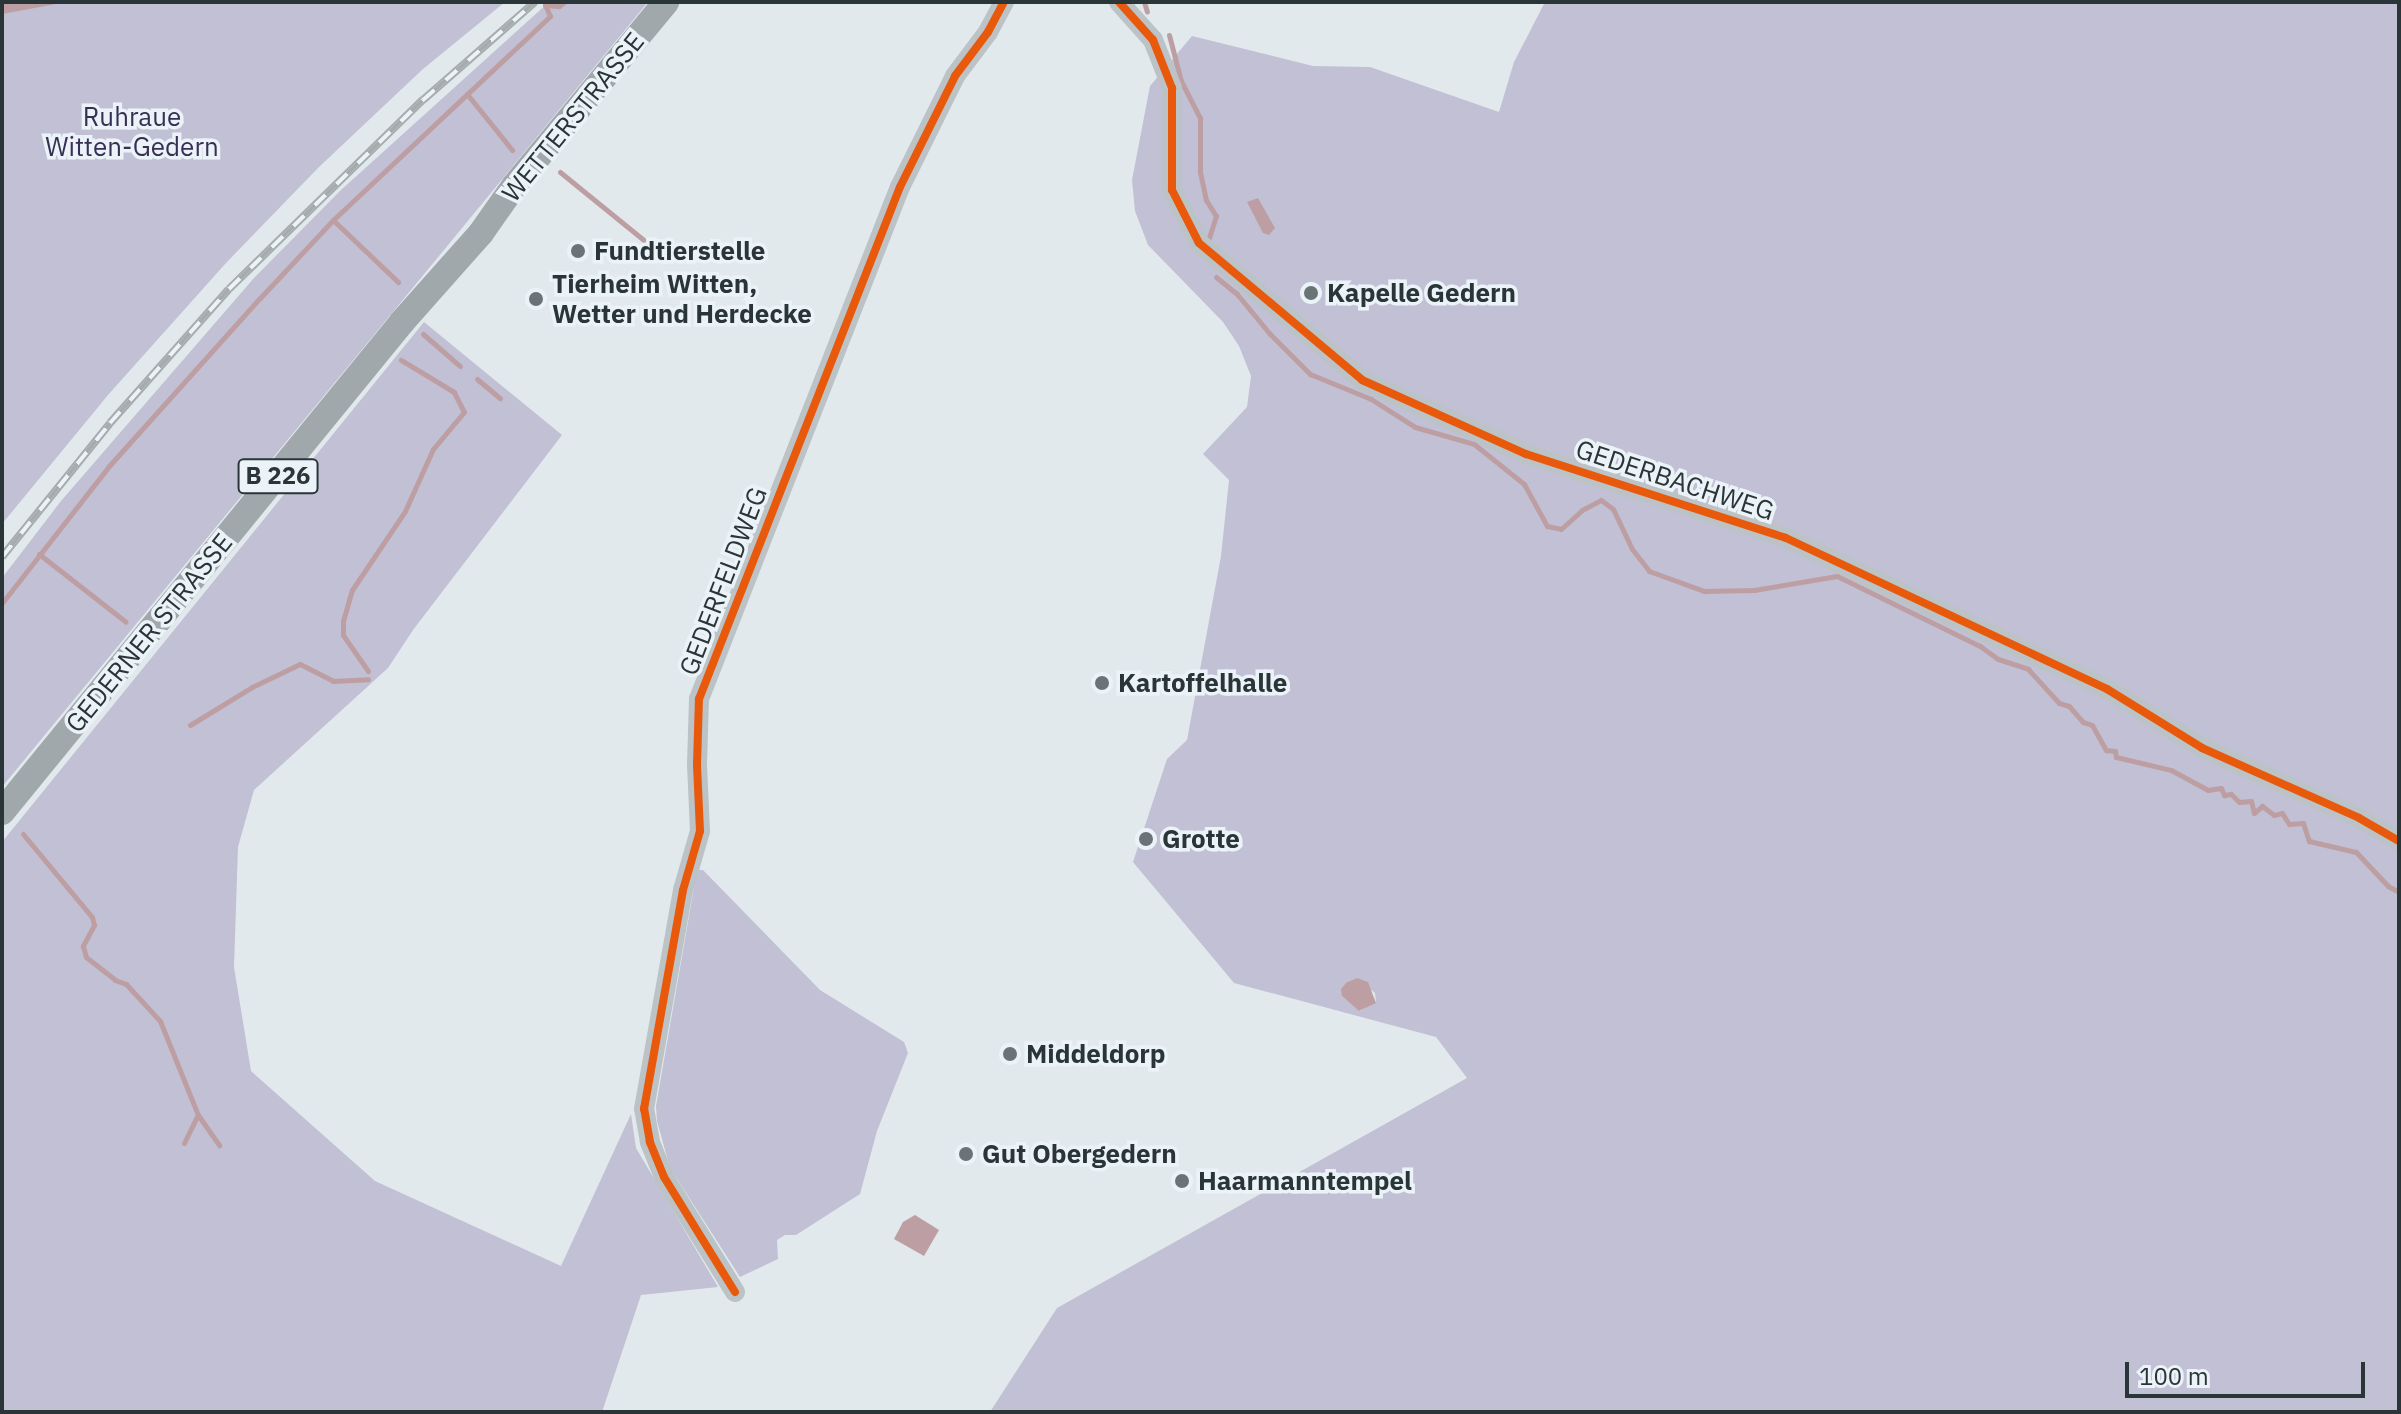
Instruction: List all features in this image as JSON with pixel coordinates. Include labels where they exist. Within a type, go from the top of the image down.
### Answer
[{"type":"main road","name":"WETTERSTRASSE","points":[[481,233],[514,186],[666,2]]},
{"type":"main road","name":"GEDERNER STRASSE","points":[[2,812],[402,322],[481,233]]},
{"type":"street","name":"GEDERFELDWEG","points":[[735,1292],[664,1177],[650,1142],[644,1109],[680,905],[700,831],[697,765],[699,699],[900,187],[955,76],[988,32],[1004,2]]},
{"type":"street","name":"GEDERBACHWEG","points":[[1119,2],[1153,40],[1172,88],[1172,190],[1199,243],[1362,380],[1526,454],[1786,538],[2107,689],[2202,748],[2359,818],[2399,841]]},
{"type":"green space","name":"Ruhraue Witten-Gedern","points":[[2,2],[505,2],[423,69],[319,167],[226,263],[108,395],[2,524]]},
{"type":"green space","points":[[549,2],[648,2],[2,787],[2,578],[61,501],[254,278],[341,190]]},
{"type":"green space","points":[[1545,2],[2399,2],[2399,1412],[990,1412],[1057,1308],[1467,1078],[1436,1037],[1234,983],[1133,862],[1167,759],[1187,740],[1221,556],[1229,480],[1203,454],[1247,407],[1251,376],[1239,346],[1223,322],[1148,245],[1135,211],[1132,180],[1150,86],[1192,36],[1313,66],[1370,67],[1499,112],[1514,62]],"holes":[[[1357,978],[1375,993],[1376,1002],[1360,1011],[1342,996],[1347,982]]]},
{"type":"green space","points":[[424,322],[562,435],[413,630],[388,668],[254,790],[238,847],[234,967],[251,1071],[375,1181],[561,1266],[631,1114],[636,1148],[718,1287],[641,1295],[602,1412],[2,1412],[2,842]]},
{"type":"green space","points":[[697,870],[703,870],[820,990],[904,1042],[908,1053],[877,1131],[860,1194],[796,1235],[785,1235],[777,1240],[778,1259],[740,1277],[670,1168],[657,1121],[656,1106]]},
{"type":"shaded area","points":[[2,2],[67,2],[2,14]]},
{"type":"shaded area","points":[[1258,198],[1275,228],[1269,235],[1263,233],[1247,202]]},
{"type":"shaded area","points":[[1357,978],[1368,982],[1376,1003],[1359,1011],[1342,996],[1341,989]]},
{"type":"shaded area","points":[[915,1215],[939,1230],[924,1256],[894,1239],[903,1222]]},
{"type":"waterway","points":[[2,603],[109,466],[260,298],[333,220],[550,16],[545,5],[559,6],[564,2]]},
{"type":"waterway","points":[[1144,2],[1147,12]]},
{"type":"waterway","points":[[1169,35],[1181,81],[1200,118],[1200,172],[1206,200],[1216,216],[1208,240]]},
{"type":"waterway","points":[[467,94],[512,150]]},
{"type":"waterway","points":[[560,172],[667,259]]},
{"type":"waterway","points":[[333,220],[398,282]]},
{"type":"waterway","points":[[1216,277],[1237,294],[1270,334],[1310,374],[1371,399],[1415,427],[1474,444],[1524,484],[1547,526],[1561,529],[1582,510],[1601,500],[1613,509],[1632,549],[1649,571],[1704,591],[1754,590],[1837,576],[1980,646],[1998,659],[2028,669],[2059,703],[2069,706],[2083,722],[2092,725],[2106,750],[2115,751],[2116,757],[2171,770],[2208,790],[2221,788],[2224,795],[2231,794],[2239,802],[2251,801],[2254,813],[2262,806],[2274,815],[2282,813],[2289,824],[2303,823],[2309,841],[2356,852],[2388,886],[2399,892]]},
{"type":"waterway","points":[[423,334],[460,366]]},
{"type":"waterway","points":[[368,671],[343,635],[343,621],[352,590],[405,511],[433,449],[464,412],[454,392],[401,360]]},
{"type":"waterway","points":[[477,379],[500,398]]},
{"type":"waterway","points":[[39,554],[126,622]]},
{"type":"waterway","points":[[190,725],[252,687],[300,664],[333,681],[368,679]]},
{"type":"waterway","points":[[23,834],[92,917],[94,925],[83,946],[86,957],[115,980],[126,984],[160,1021],[198,1115],[219,1145]]},
{"type":"waterway","points":[[184,1143],[197,1116]]},
{"type":"railway","points":[[2,557],[110,423],[229,289],[423,100],[535,2]]},
{"type":"cycle path","points":[[735,1292],[664,1177],[650,1142],[644,1109],[683,890],[700,831],[697,765],[699,699],[900,187],[955,76],[988,32],[1004,2]]},
{"type":"cycle path","points":[[1119,2],[1153,40],[1172,88],[1172,190],[1199,243],[1362,380],[1526,454],[1786,538],[2107,689],[2202,748],[2359,818],[2399,841]]},
{"type":"place","name":"Fundtierstelle","points":[[578,251]]},
{"type":"place","name":"Kapelle Gedern","points":[[1311,293]]},
{"type":"place","name":"Tierheim Witten, Wetter und Herdecke","points":[[536,299]]},
{"type":"place","name":"Kartoffelhalle","points":[[1102,683]]},
{"type":"place","name":"Grotte","points":[[1146,839]]},
{"type":"place","name":"Middeldorp","points":[[1010,1054]]},
{"type":"place","name":"Gut Obergedern","points":[[966,1154]]},
{"type":"place","name":"Haarmanntempel","points":[[1182,1181]]}]
